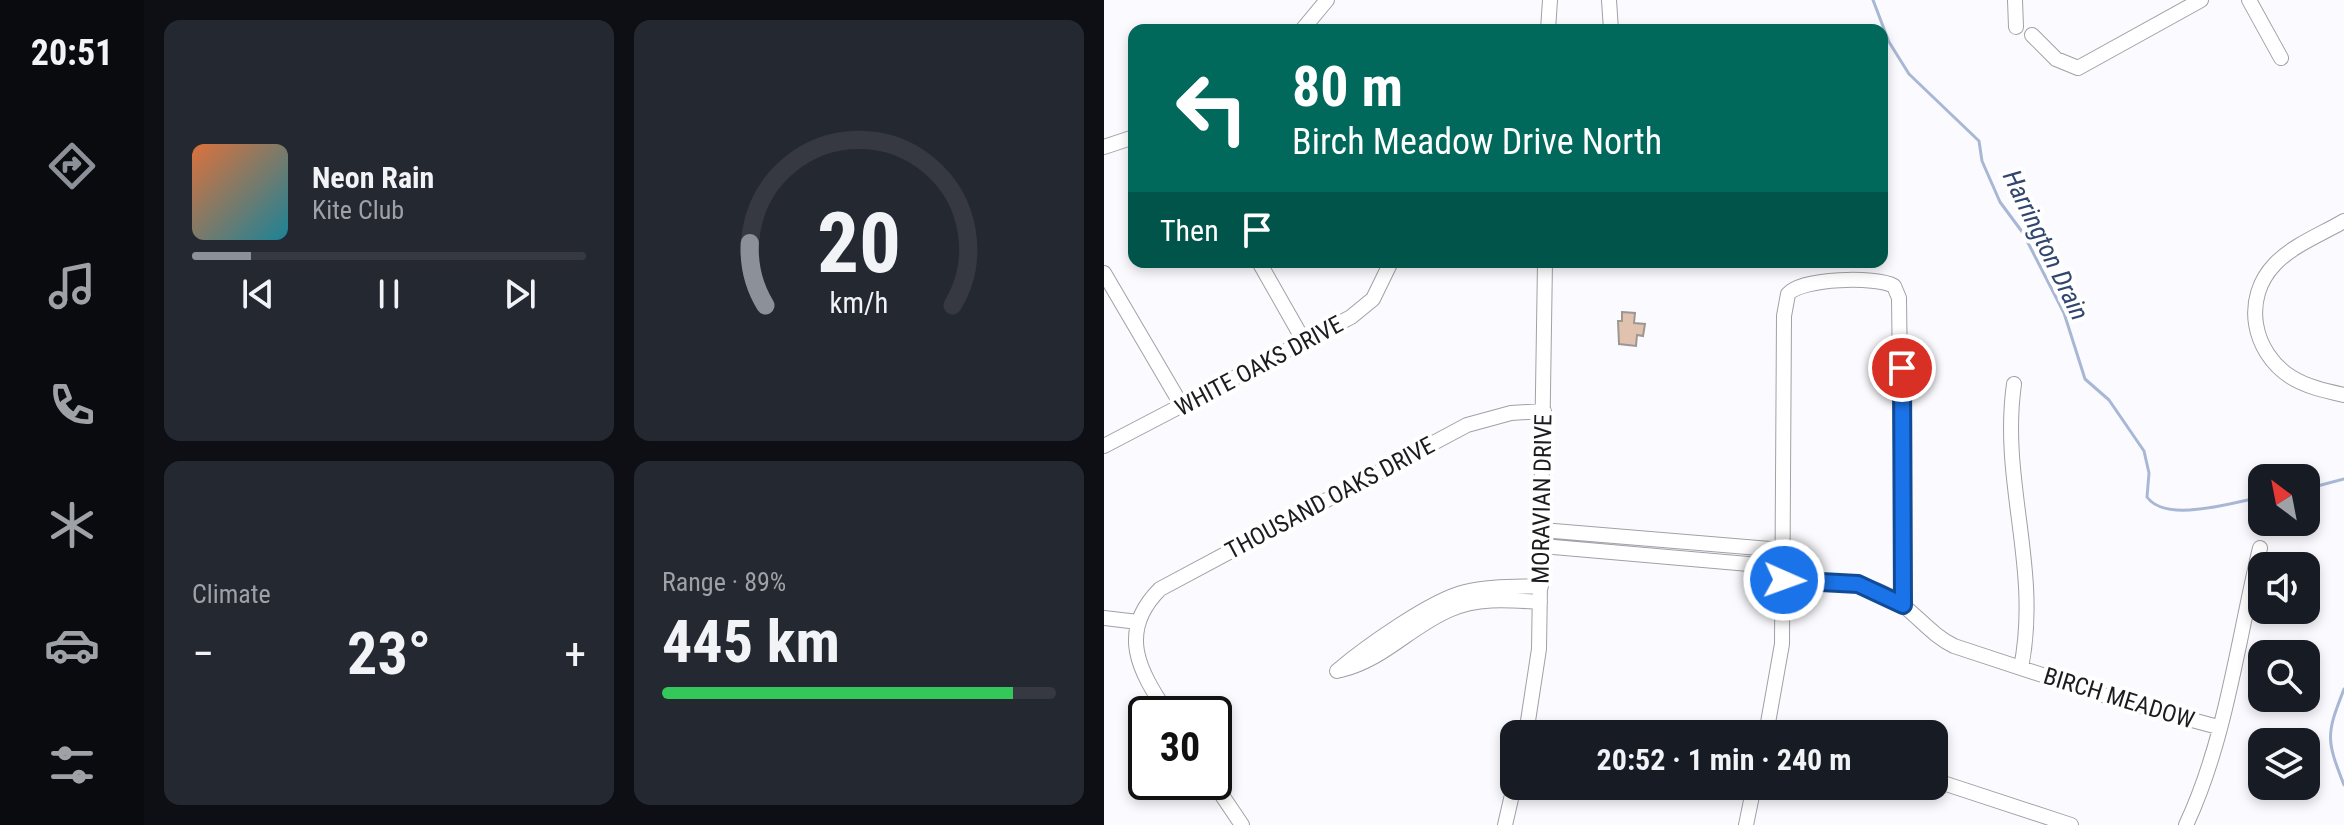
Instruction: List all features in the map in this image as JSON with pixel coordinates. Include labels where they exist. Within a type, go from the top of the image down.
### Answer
[{"type":"street","points":[[1307,24],[1327,0]]},
{"type":"street","points":[[1548,24],[1550,0]]},
{"type":"street","points":[[1609,0],[1611,24]]},
{"type":"street","points":[[2015,0],[2016,27]]},
{"type":"street","points":[[2032,35],[2056,59],[2078,68],[2201,0]]},
{"type":"street","points":[[2249,0],[2281,58]]},
{"type":"street","points":[[1104,147],[1128,139]]},
{"type":"street","points":[[2344,221],[2291,252],[2264,278],[2255,305],[2258,336],[2269,356],[2291,377],[2344,395]]},
{"type":"street","points":[[1262,268],[1305,343]]},
{"type":"street","name":"WHITE OAKS DRIVE","points":[[1104,446],[1305,343],[1369,304],[1381,288],[1389,268]]},
{"type":"street","name":"MORAVIAN DRIVE","points":[[1529,720],[1537,675],[1541,586],[1545,268]]},
{"type":"street","points":[[1104,273],[1182,406]]},
{"type":"street","points":[[1772,720],[1780,668],[1783,573],[1782,345],[1785,303],[1792,289],[1813,282],[1888,283],[1899,298],[1902,337],[1903,605]]},
{"type":"street","points":[[2014,384],[2009,445],[2029,603],[2021,668]]},
{"type":"street","name":"THOUSAND OAKS DRIVE","points":[[1138,622],[1154,594],[1176,578],[1467,425],[1511,413],[1544,411]]},
{"type":"street","points":[[1542,538],[1665,540],[1783,550]]},
{"type":"street","name":"BIRCH MEADOW","points":[[1542,538],[1858,584],[1903,605],[1944,641],[2021,668],[2218,727]]},
{"type":"street","points":[[1663,556],[1665,540]]},
{"type":"street","points":[[2186,825],[2204,780],[2260,548]]},
{"type":"street","points":[[1498,594],[1541,586]]},
{"type":"street","points":[[1391,640],[1465,592],[1540,602]]},
{"type":"street","points":[[1104,618],[1138,622],[1135,648],[1139,665],[1157,696]]},
{"type":"street","points":[[1948,785],[2071,825]]},
{"type":"street","points":[[1225,800],[1242,825]]},
{"type":"street","points":[[1505,825],[1511,800]]},
{"type":"street","points":[[1746,825],[1751,800]]},
{"type":"building","points":[[1622,312],[1635,313],[1634,323],[1645,324],[1643,336],[1637,335],[1636,346],[1619,344],[1618,321],[1622,321]]},
{"type":"waterway","name":"Harrington Drain","points":[[1873,0],[1882,24]]},
{"type":"waterway","name":"Harrington Drain","points":[[1888,39],[1909,74],[1979,141],[1982,161],[2000,202],[2023,233],[2064,313],[2085,379],[2109,400],[2144,451],[2149,473],[2147,497],[2156,505],[2184,510],[2248,500]]},
{"type":"waterway","name":"Harrington Drain","points":[[2320,485],[2344,479]]},
{"type":"waterway","name":"Harrington Drain","points":[[2344,689],[2330,737],[2344,785]]},
{"type":"route","points":[[1784,580],[1858,584],[1873,588],[1903,605],[1902,368]]}]
